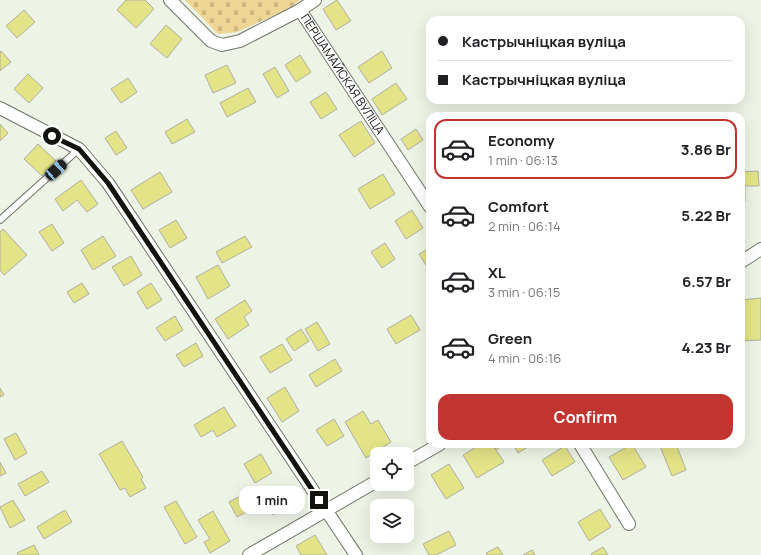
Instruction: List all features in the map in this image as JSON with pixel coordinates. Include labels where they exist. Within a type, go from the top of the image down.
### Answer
[{"type":"street","name":"ПЕРШАМАЙСКАЯ ВУЛІЦА","points":[[170,0],[211,41],[222,45],[240,41],[300,10],[426,201]]},
{"type":"street","points":[[300,10],[315,0]]},
{"type":"street","points":[[0,108],[79,149],[108,183],[356,555]]},
{"type":"street","points":[[745,259],[761,249]]},
{"type":"street","points":[[414,459],[433,448]]},
{"type":"street","points":[[582,448],[630,524]]},
{"type":"street","points":[[249,555],[370,485]]},
{"type":"lane","points":[[0,220],[79,149]]},
{"type":"green space","points":[[185,0],[301,0],[286,10],[237,32],[218,34]]},
{"type":"building","points":[[126,0],[145,0],[154,9],[136,28],[117,10]]},
{"type":"building","points":[[337,0],[351,21],[336,30],[323,9]]},
{"type":"building","points":[[24,10],[35,22],[17,38],[6,26]]},
{"type":"building","points":[[166,25],[182,39],[167,58],[150,44]]},
{"type":"building","points":[[1,51],[11,62],[0,71],[0,52]]},
{"type":"building","points":[[382,51],[392,68],[369,83],[358,67]]},
{"type":"building","points":[[300,55],[311,72],[296,82],[285,65]]},
{"type":"building","points":[[227,65],[236,83],[213,93],[205,75]]},
{"type":"building","points":[[275,67],[289,91],[277,98],[263,74]]},
{"type":"building","points":[[28,74],[43,88],[29,103],[14,89]]},
{"type":"building","points":[[128,78],[137,92],[121,103],[111,89]]},
{"type":"building","points":[[396,83],[407,99],[382,115],[372,99]]},
{"type":"building","points":[[248,88],[256,102],[227,117],[220,103]]},
{"type":"building","points":[[326,92],[337,109],[321,119],[310,102]]},
{"type":"building","points":[[187,119],[195,132],[172,144],[165,132]]},
{"type":"building","points":[[361,121],[375,143],[354,157],[339,135]]},
{"type":"building","points":[[0,124],[8,133],[0,141]]},
{"type":"building","points":[[416,129],[423,140],[408,150],[401,139]]},
{"type":"building","points":[[116,131],[127,148],[116,155],[105,138]]},
{"type":"building","points":[[38,144],[56,161],[42,176],[24,159]]},
{"type":"building","points":[[758,171],[759,186],[745,186],[745,172]]},
{"type":"building","points":[[160,172],[172,192],[143,209],[131,190]]},
{"type":"building","points":[[383,174],[395,194],[370,209],[358,189]]},
{"type":"building","points":[[81,180],[98,204],[87,212],[77,200],[63,211],[55,199]]},
{"type":"building","points":[[412,210],[423,228],[406,239],[395,221]]},
{"type":"building","points":[[176,220],[187,238],[170,248],[159,230]]},
{"type":"building","points":[[52,224],[64,243],[52,251],[39,232]]},
{"type":"building","points":[[3,229],[27,255],[4,275],[0,270],[0,232]]},
{"type":"building","points":[[103,236],[116,256],[93,270],[81,250]]},
{"type":"building","points":[[245,236],[252,247],[222,263],[216,252]]},
{"type":"building","points":[[385,243],[395,259],[382,268],[371,252]]},
{"type":"building","points":[[426,250],[426,265],[419,254]]},
{"type":"building","points":[[131,256],[142,275],[124,286],[112,267]]},
{"type":"building","points":[[218,265],[230,286],[208,299],[196,277]]},
{"type":"building","points":[[82,283],[89,294],[74,303],[67,292]]},
{"type":"building","points":[[151,283],[162,300],[147,309],[137,292]]},
{"type":"building","points":[[761,298],[761,340],[745,341],[745,300]]},
{"type":"building","points":[[245,300],[252,311],[244,317],[249,325],[228,339],[215,319]]},
{"type":"building","points":[[411,315],[420,330],[396,344],[387,329]]},
{"type":"building","points":[[175,316],[183,330],[165,341],[156,328]]},
{"type":"building","points":[[317,322],[330,344],[318,351],[305,329]]},
{"type":"building","points":[[301,329],[309,341],[294,351],[286,339]]},
{"type":"building","points":[[196,343],[203,356],[184,367],[176,355]]},
{"type":"building","points":[[282,344],[292,360],[270,373],[260,357]]},
{"type":"building","points":[[335,359],[342,371],[316,387],[309,375]]},
{"type":"building","points":[[285,387],[299,411],[282,422],[267,398]]},
{"type":"building","points":[[0,388],[4,395],[0,397]]},
{"type":"building","points":[[224,407],[236,426],[217,437],[213,430],[201,437],[194,425]]},
{"type":"building","points":[[363,411],[371,424],[378,420],[391,442],[383,447],[370,447],[370,455],[366,458],[345,422]]},
{"type":"building","points":[[334,419],[344,436],[327,446],[316,430]]},
{"type":"building","points":[[16,433],[27,453],[15,460],[4,439]]},
{"type":"building","points":[[122,441],[143,477],[141,479],[146,488],[130,497],[125,488],[120,490],[99,454]]},
{"type":"building","points":[[474,448],[495,448],[504,462],[477,478],[463,455]]},
{"type":"building","points":[[515,448],[526,448],[518,453]]},
{"type":"building","points":[[562,448],[566,448],[575,462],[552,476],[542,460]]},
{"type":"building","points":[[625,448],[634,448],[646,467],[623,480],[609,457]]},
{"type":"building","points":[[661,448],[678,448],[686,470],[672,476]]},
{"type":"building","points":[[261,454],[272,473],[255,483],[244,464]]},
{"type":"building","points":[[0,462],[6,473],[0,476]]},
{"type":"building","points":[[449,464],[464,488],[446,499],[431,475]]},
{"type":"building","points":[[42,471],[49,482],[25,496],[18,484]]},
{"type":"building","points":[[283,488],[292,503],[273,515],[264,500]]},
{"type":"building","points":[[248,492],[256,507],[237,517],[229,502]]},
{"type":"building","points":[[13,500],[25,520],[10,528],[0,507]]},
{"type":"building","points":[[176,501],[197,537],[185,544],[164,507]]},
{"type":"building","points":[[600,509],[611,527],[589,541],[578,522]]},
{"type":"building","points":[[65,510],[72,522],[44,539],[37,527]]},
{"type":"building","points":[[213,511],[230,541],[210,553],[204,542],[210,539],[198,520]]},
{"type":"building","points":[[449,531],[456,545],[436,555],[429,555],[423,544]]},
{"type":"building","points":[[315,535],[327,555],[301,555],[296,546]]},
{"type":"building","points":[[34,545],[39,555],[18,555],[17,553]]},
{"type":"building","points":[[498,547],[503,555],[487,555],[486,553]]},
{"type":"building","points":[[603,547],[608,555],[591,554]]},
{"type":"building","points":[[532,550],[535,555],[523,555]]},
{"type":"route","points":[[52,136],[79,149],[108,183],[319,500]]}]
